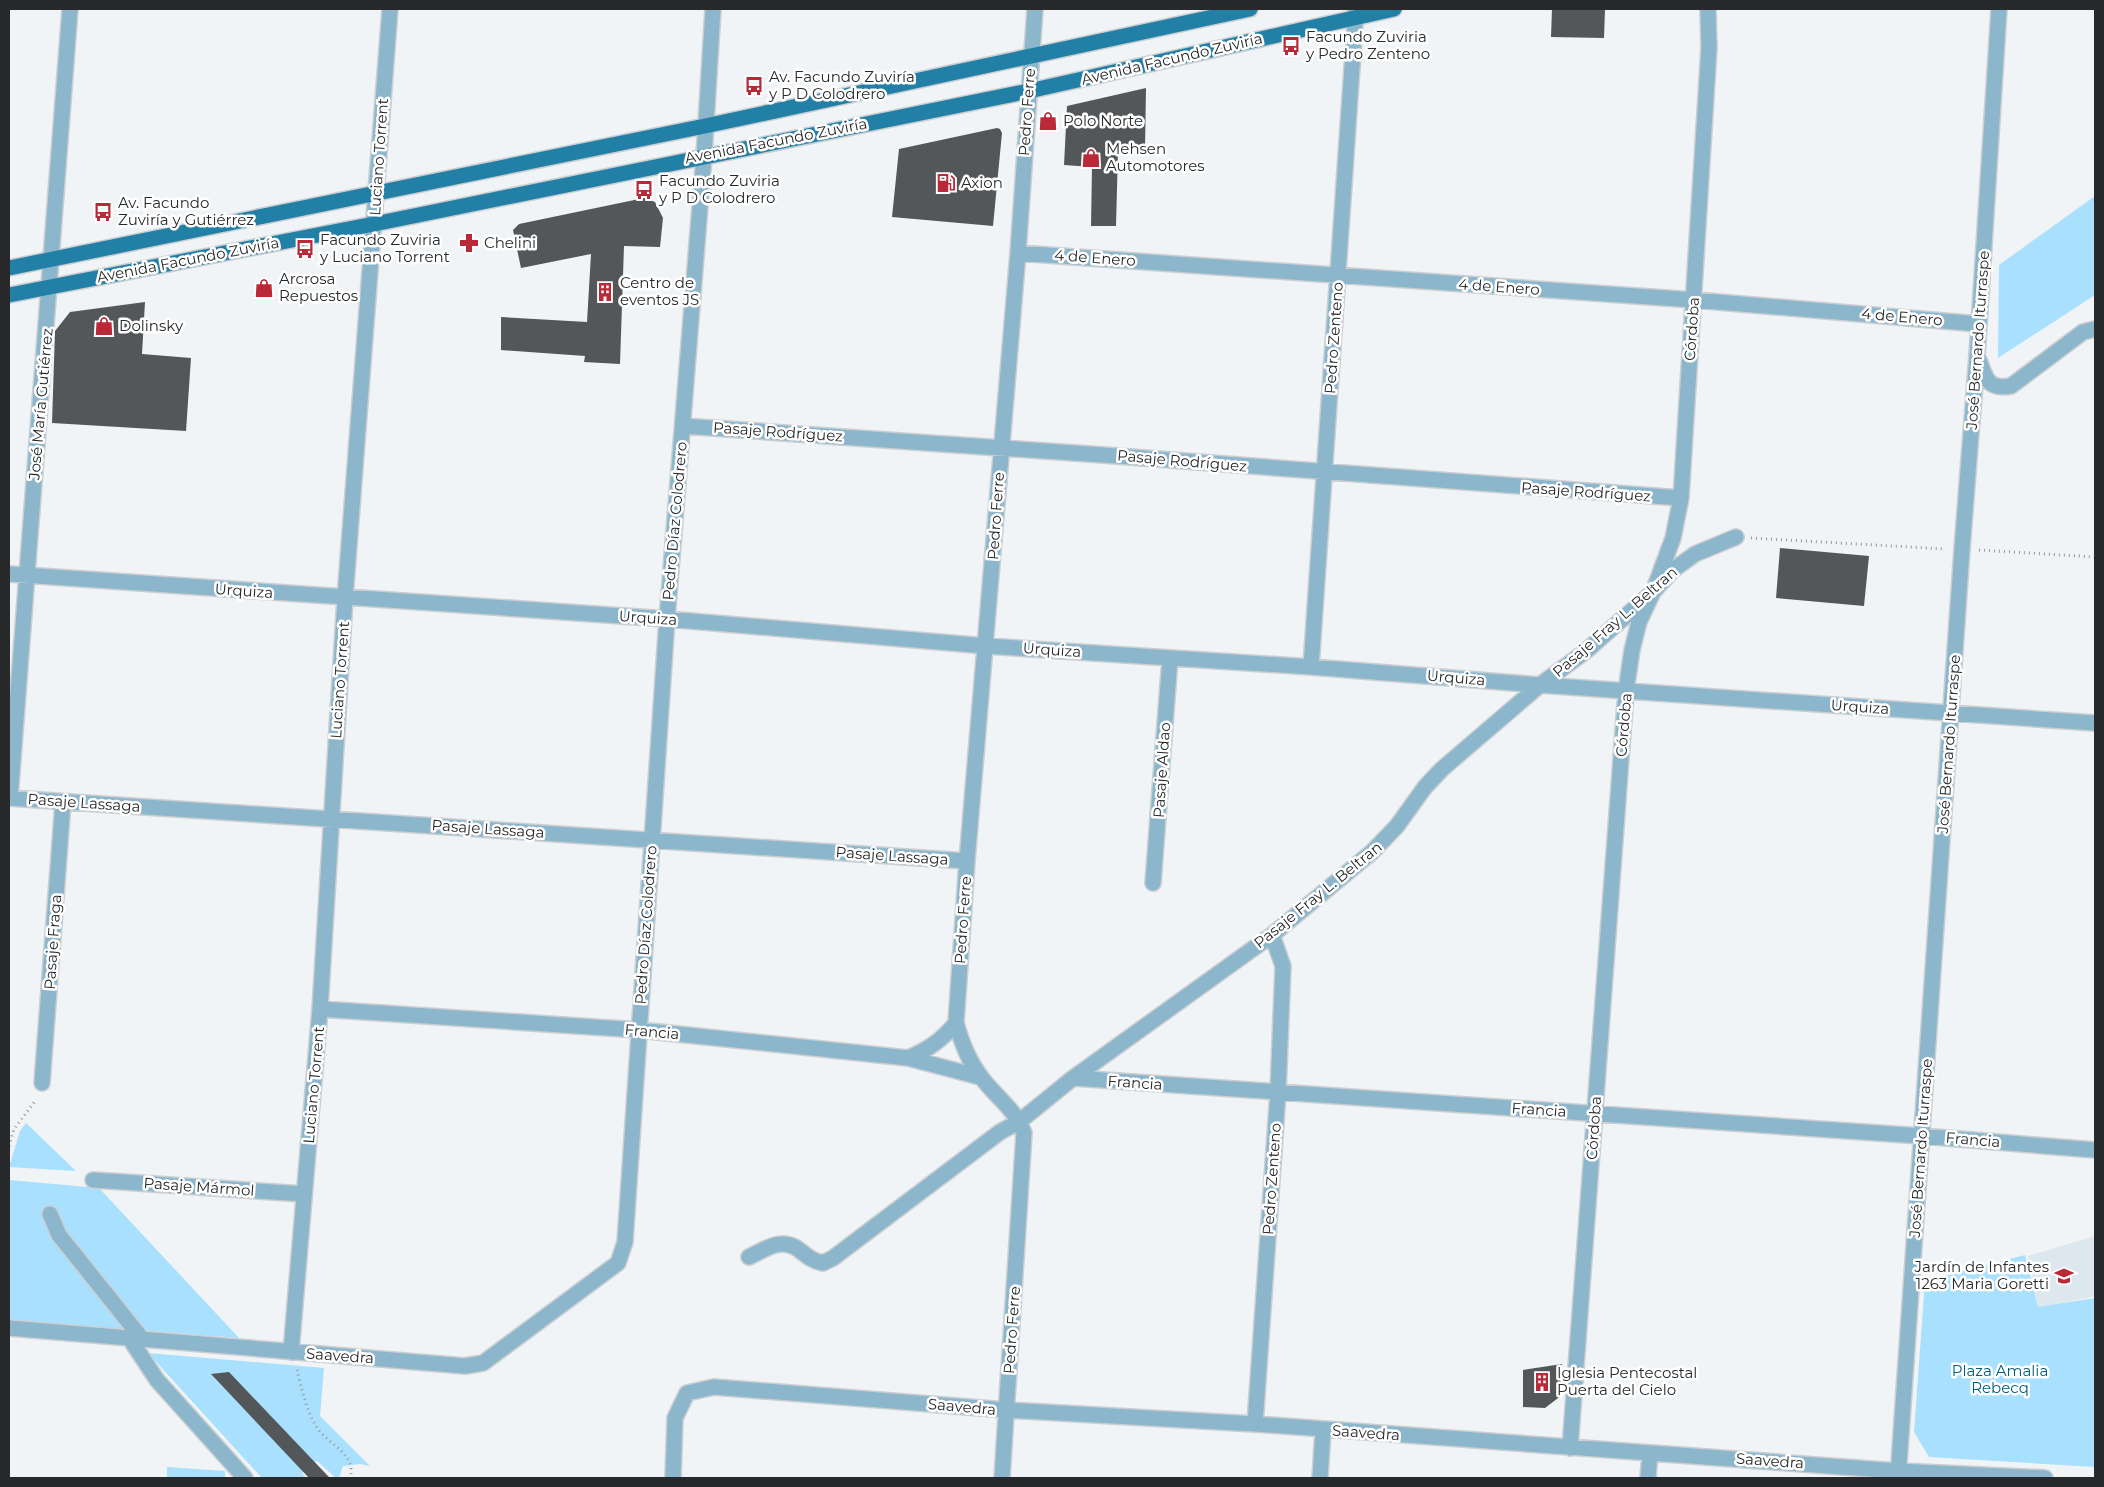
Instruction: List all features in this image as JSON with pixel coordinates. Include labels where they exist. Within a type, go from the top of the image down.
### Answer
[{"type":"main road","name":"Avenida Facundo Zuviría","points":[[9,268],[705,126],[1250,9]]},
{"type":"main road","name":"Avenida Facundo Zuviría","points":[[9,295],[374,224],[1029,91],[1356,13],[1394,9]]},
{"type":"street","name":"José María Gutiérrez","points":[[9,798],[70,9]]},
{"type":"street","name":"Luciano Torrent","points":[[291,1352],[320,1009],[345,598],[390,9]]},
{"type":"street","name":"Pedro Díaz Colodrero","points":[[625,1242],[667,619],[704,156],[713,9]]},
{"type":"street","name":"Pedro Ferre","points":[[1002,1478],[1025,1145],[1024,1133],[1020,1121],[980,1077],[964,1049],[956,1024],[967,862],[1018,253],[1035,9]]},
{"type":"street","name":"Córdoba","points":[[1570,1448],[1626,691],[1632,650],[1639,622],[1653,592],[1673,538],[1681,498],[1709,48],[1708,9]]},
{"type":"street","name":"José Bernardo Iturraspe","points":[[1898,1474],[1977,356],[1999,9]]},
{"type":"street","name":"Pedro Zenteno","points":[[1311,667],[1326,473],[1356,13]]},
{"type":"street","name":"4 de Enero","points":[[1018,253],[1338,277],[1694,300],[1979,324]]},
{"type":"street","points":[[1977,356],[1988,381],[1993,386],[2001,388],[2011,386],[2083,332],[2095,329]]},
{"type":"street","name":"Pasaje Rodríguez","points":[[683,426],[1002,446],[1326,473],[1681,498]]},
{"type":"street","name":"Pasaje Fray L. Beltran","points":[[749,1257],[776,1244],[788,1244],[812,1261],[822,1263],[833,1258],[1000,1132],[1020,1121],[1073,1078],[1272,935],[1372,852],[1397,826],[1425,787],[1442,769],[1540,685],[1586,651],[1653,592],[1672,570],[1695,554],[1736,537]]},
{"type":"street","name":"Urquiza","points":[[9,574],[667,619],[986,646],[1311,667],[2095,724]]},
{"type":"street","name":"Pasaje Aldao","points":[[1153,882],[1170,658]]},
{"type":"street","name":"Pasaje Lassaga","points":[[9,798],[652,839],[967,862]]},
{"type":"street","name":"Pasaje Fraga","points":[[42,1083],[63,802]]},
{"type":"street","name":"Pedro Zenteno","points":[[1255,1424],[1278,1092],[1283,966],[1272,935]]},
{"type":"street","name":"Francia","points":[[320,1009],[639,1030],[908,1058],[980,1077]]},
{"type":"street","points":[[908,1058],[945,1037],[956,1024]]},
{"type":"street","name":"Francia","points":[[1073,1078],[1922,1136],[2095,1150]]},
{"type":"street","name":"Pasaje Mármol","points":[[93,1180],[304,1194]]},
{"type":"street","points":[[50,1214],[59,1235],[136,1340],[157,1380],[245,1478]]},
{"type":"street","name":"Saavedra","points":[[9,1328],[465,1366],[483,1363],[618,1263],[625,1242]]},
{"type":"street","name":"Saavedra","points":[[673,1478],[675,1418],[688,1393],[714,1387],[1006,1410],[1255,1424],[1650,1453],[1898,1474],[2044,1478]]},
{"type":"street","points":[[1320,1478],[1324,1430]]},
{"type":"street","points":[[1648,1478],[1650,1453]]},
{"type":"path","points":[[1736,537],[2095,557]]},
{"type":"path","points":[[9,1146],[14,1129],[37,1098],[42,1083]]},
{"type":"path","points":[[291,1352],[313,1419],[319,1430],[349,1460],[352,1474],[350,1478]]},
{"type":"shaded area","name":"Jardín de Infantes 1263 Maria Goretti","points":[[2095,1236],[2095,1296],[2038,1308],[2028,1256]]},
{"type":"green space","points":[[2095,196],[2095,295],[1998,358],[1999,265]]},
{"type":"green space","points":[[26,1123],[76,1171],[9,1167],[20,1131]]},
{"type":"green space","points":[[9,1180],[99,1188],[239,1338],[9,1320]]},
{"type":"green space","name":"Plaza Amalia Rebecq","points":[[2025,1255],[2038,1307],[2095,1298],[2095,1467],[1929,1457],[1914,1432],[1925,1281]]},
{"type":"green space","points":[[148,1353],[324,1368],[320,1416],[370,1466],[360,1464],[343,1466],[339,1478],[336,1478],[317,1461],[302,1473],[306,1478],[262,1478]]},
{"type":"green space","points":[[167,1467],[225,1471],[225,1478],[167,1478]]},
{"type":"building","points":[[1552,9],[1605,9],[1604,38],[1551,37]]},
{"type":"building","name":"Mehsen Automotores","points":[[1146,88],[1145,149],[1118,151],[1116,226],[1091,226],[1092,167],[1064,165],[1067,106]]},
{"type":"building","name":"Axion","points":[[997,128],[1002,133],[993,226],[892,217],[899,149]]},
{"type":"building","name":"Centro de eventos JS","points":[[644,198],[655,202],[663,218],[660,247],[624,246],[620,364],[584,362],[585,356],[501,350],[501,317],[587,322],[591,254],[521,268],[513,230],[519,224]]},
{"type":"building","points":[[145,302],[142,354],[191,358],[186,431],[52,423],[55,331],[70,312]]},
{"type":"building","points":[[1780,548],[1869,556],[1864,606],[1776,598]]},
{"type":"building","name":"Iglesia Pentecostal Puerta del Cielo","points":[[1562,1364],[1562,1395],[1545,1408],[1523,1407],[1523,1370]]},
{"type":"building","points":[[229,1372],[330,1478],[309,1478],[211,1374]]},
{"type":"place","name":"Facundo Zuviria y Pedro Zenteno","points":[[1291,46]]},
{"type":"place","name":"Av. Facundo Zuviría y P D Colodrero","points":[[754,86]]},
{"type":"place","name":"Polo Norte","points":[[1048,121]]},
{"type":"place","name":"Mehsen Automotores","points":[[1091,158]]},
{"type":"place","name":"Axion","points":[[946,183]]},
{"type":"place","name":"Facundo Zuviria y P D Colodrero","points":[[644,190]]},
{"type":"place","name":"Av. Facundo Zuviría y Gutiérrez","points":[[103,212]]},
{"type":"place","name":"Chelini","points":[[469,243]]},
{"type":"place","name":"Facundo Zuviria y Luciano Torrent","points":[[305,249]]},
{"type":"place","name":"Arcrosa Repuestos","points":[[264,288]]},
{"type":"place","name":"Centro de eventos JS","points":[[605,292]]},
{"type":"place","name":"Dolinsky","points":[[104,326]]},
{"type":"place","name":"Jardín de Infantes 1263 Maria Goretti","points":[[2064,1276]]},
{"type":"place","name":"Iglesia Pentecostal Puerta del Cielo","points":[[1542,1382]]}]
